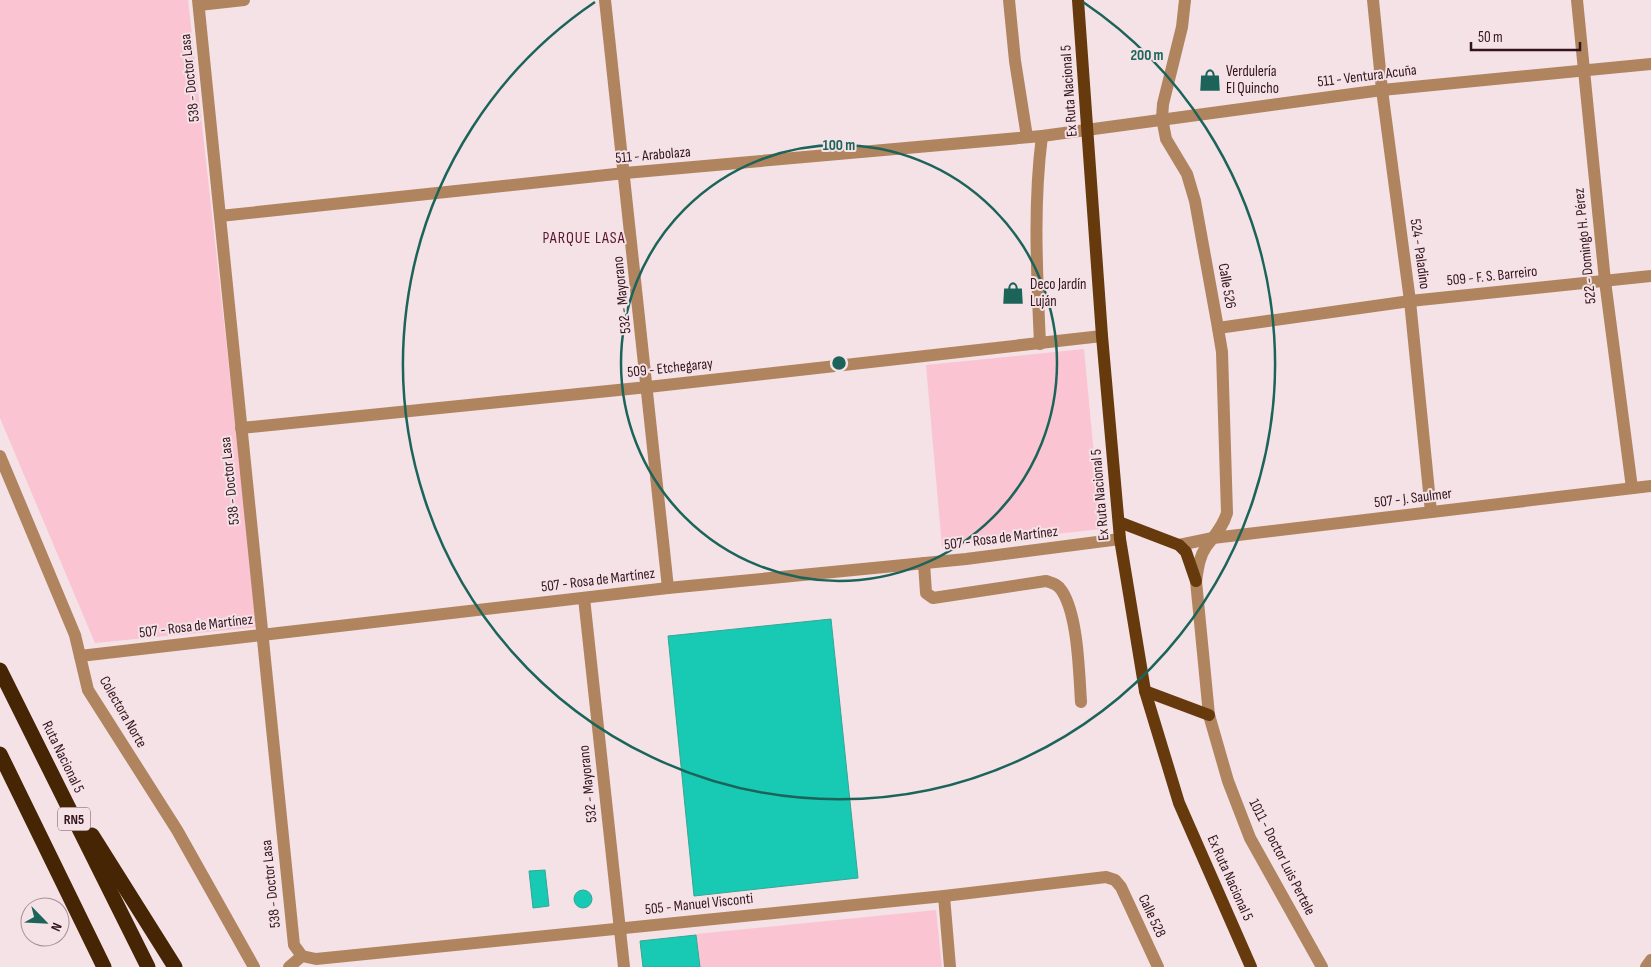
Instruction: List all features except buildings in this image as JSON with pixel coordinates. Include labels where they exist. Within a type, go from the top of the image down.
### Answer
[{"type":"highway","name":"Ruta Nacional 5","points":[[0,670],[148,967]]},
{"type":"highway","name":"RN5","points":[[0,754],[47,854],[104,967]]},
{"type":"highway","points":[[46,764],[175,967]]},
{"type":"highway","points":[[47,854],[92,967]]},
{"type":"main road","name":"Ex Ruta Nacional 5","points":[[1078,0],[1102,336],[1120,538],[1145,691],[1180,803],[1251,967]]},
{"type":"main road","points":[[1119,522],[1180,545],[1186,552],[1196,581]]},
{"type":"main road","points":[[1145,691],[1209,715]]},
{"type":"street","points":[[199,3],[244,0]]},
{"type":"street","name":"532 - Mayorano","points":[[605,0],[648,387],[668,588]]},
{"type":"street","points":[[1009,0],[1015,61],[1027,137]]},
{"type":"street","name":"Calle 526","points":[[1185,0],[1182,27],[1163,104],[1162,118],[1166,139],[1187,174],[1196,201],[1222,352],[1227,513],[1224,523],[1200,560],[1196,581]]},
{"type":"street","name":"524 - Paladino","points":[[1373,0],[1382,90],[1410,301],[1431,512]]},
{"type":"street","name":"522 - Domingo H. Pérez","points":[[1577,0],[1604,281],[1632,488]]},
{"type":"street","name":"538 - Doctor Lasa","points":[[199,3],[294,945],[302,956]]},
{"type":"street","name":"511 - Ventura Acuña","points":[[1088,131],[1162,118],[1382,90],[1651,64]]},
{"type":"street","name":"511 - Arabolaza","points":[[220,216],[625,173],[1088,131]]},
{"type":"street","points":[[1040,344],[1036,179],[1042,136]]},
{"type":"street","name":"509 - F. S. Barreiro","points":[[1218,328],[1410,301],[1651,276]]},
{"type":"street","name":"509 - Etchegaray","points":[[241,428],[648,387],[1102,336]]},
{"type":"street","name":"Colectora Norte","points":[[0,456],[75,635],[88,690],[177,830],[254,967]]},
{"type":"street","name":"507 - J. Saulmer","points":[[1180,545],[1213,538],[1651,486]]},
{"type":"street","name":"507 - Rosa de Martínez","points":[[80,656],[668,588],[924,563],[1120,538]]},
{"type":"street","points":[[924,563],[926,593],[933,598],[1046,581],[1054,583],[1061,589],[1066,600],[1077,642],[1082,702]]},
{"type":"street","name":"1011 - Doctor Luis Pertele","points":[[1196,581],[1209,715],[1228,781],[1246,829],[1274,884],[1322,967]]},
{"type":"street","name":"532 - Mayorano","points":[[584,598],[624,967]]},
{"type":"street","name":"505 - Manuel Visconti","points":[[302,956],[316,959],[944,896],[1106,877],[1115,880]]},
{"type":"street","name":"Calle 528","points":[[1115,880],[1158,967]]},
{"type":"street","points":[[944,896],[950,967]]},
{"type":"street","points":[[289,967],[302,956]]},
{"type":"street","points":[[1646,967],[1651,960]]},
{"type":"shaded area","points":[[0,0],[188,0],[258,627],[95,643],[0,418]]},
{"type":"shaded area","points":[[1084,349],[1101,529],[942,547],[926,365]]},
{"type":"shaded area","points":[[936,910],[942,967],[700,967],[696,934]]},
{"type":"place","name":"Verdulería El Quincho","points":[[1210,80]]},
{"type":"place","name":"Deco Jardín Luján","points":[[1013,293]]},
{"type":"district","name":"PARQUE LASA","points":[[584,238]]}]
